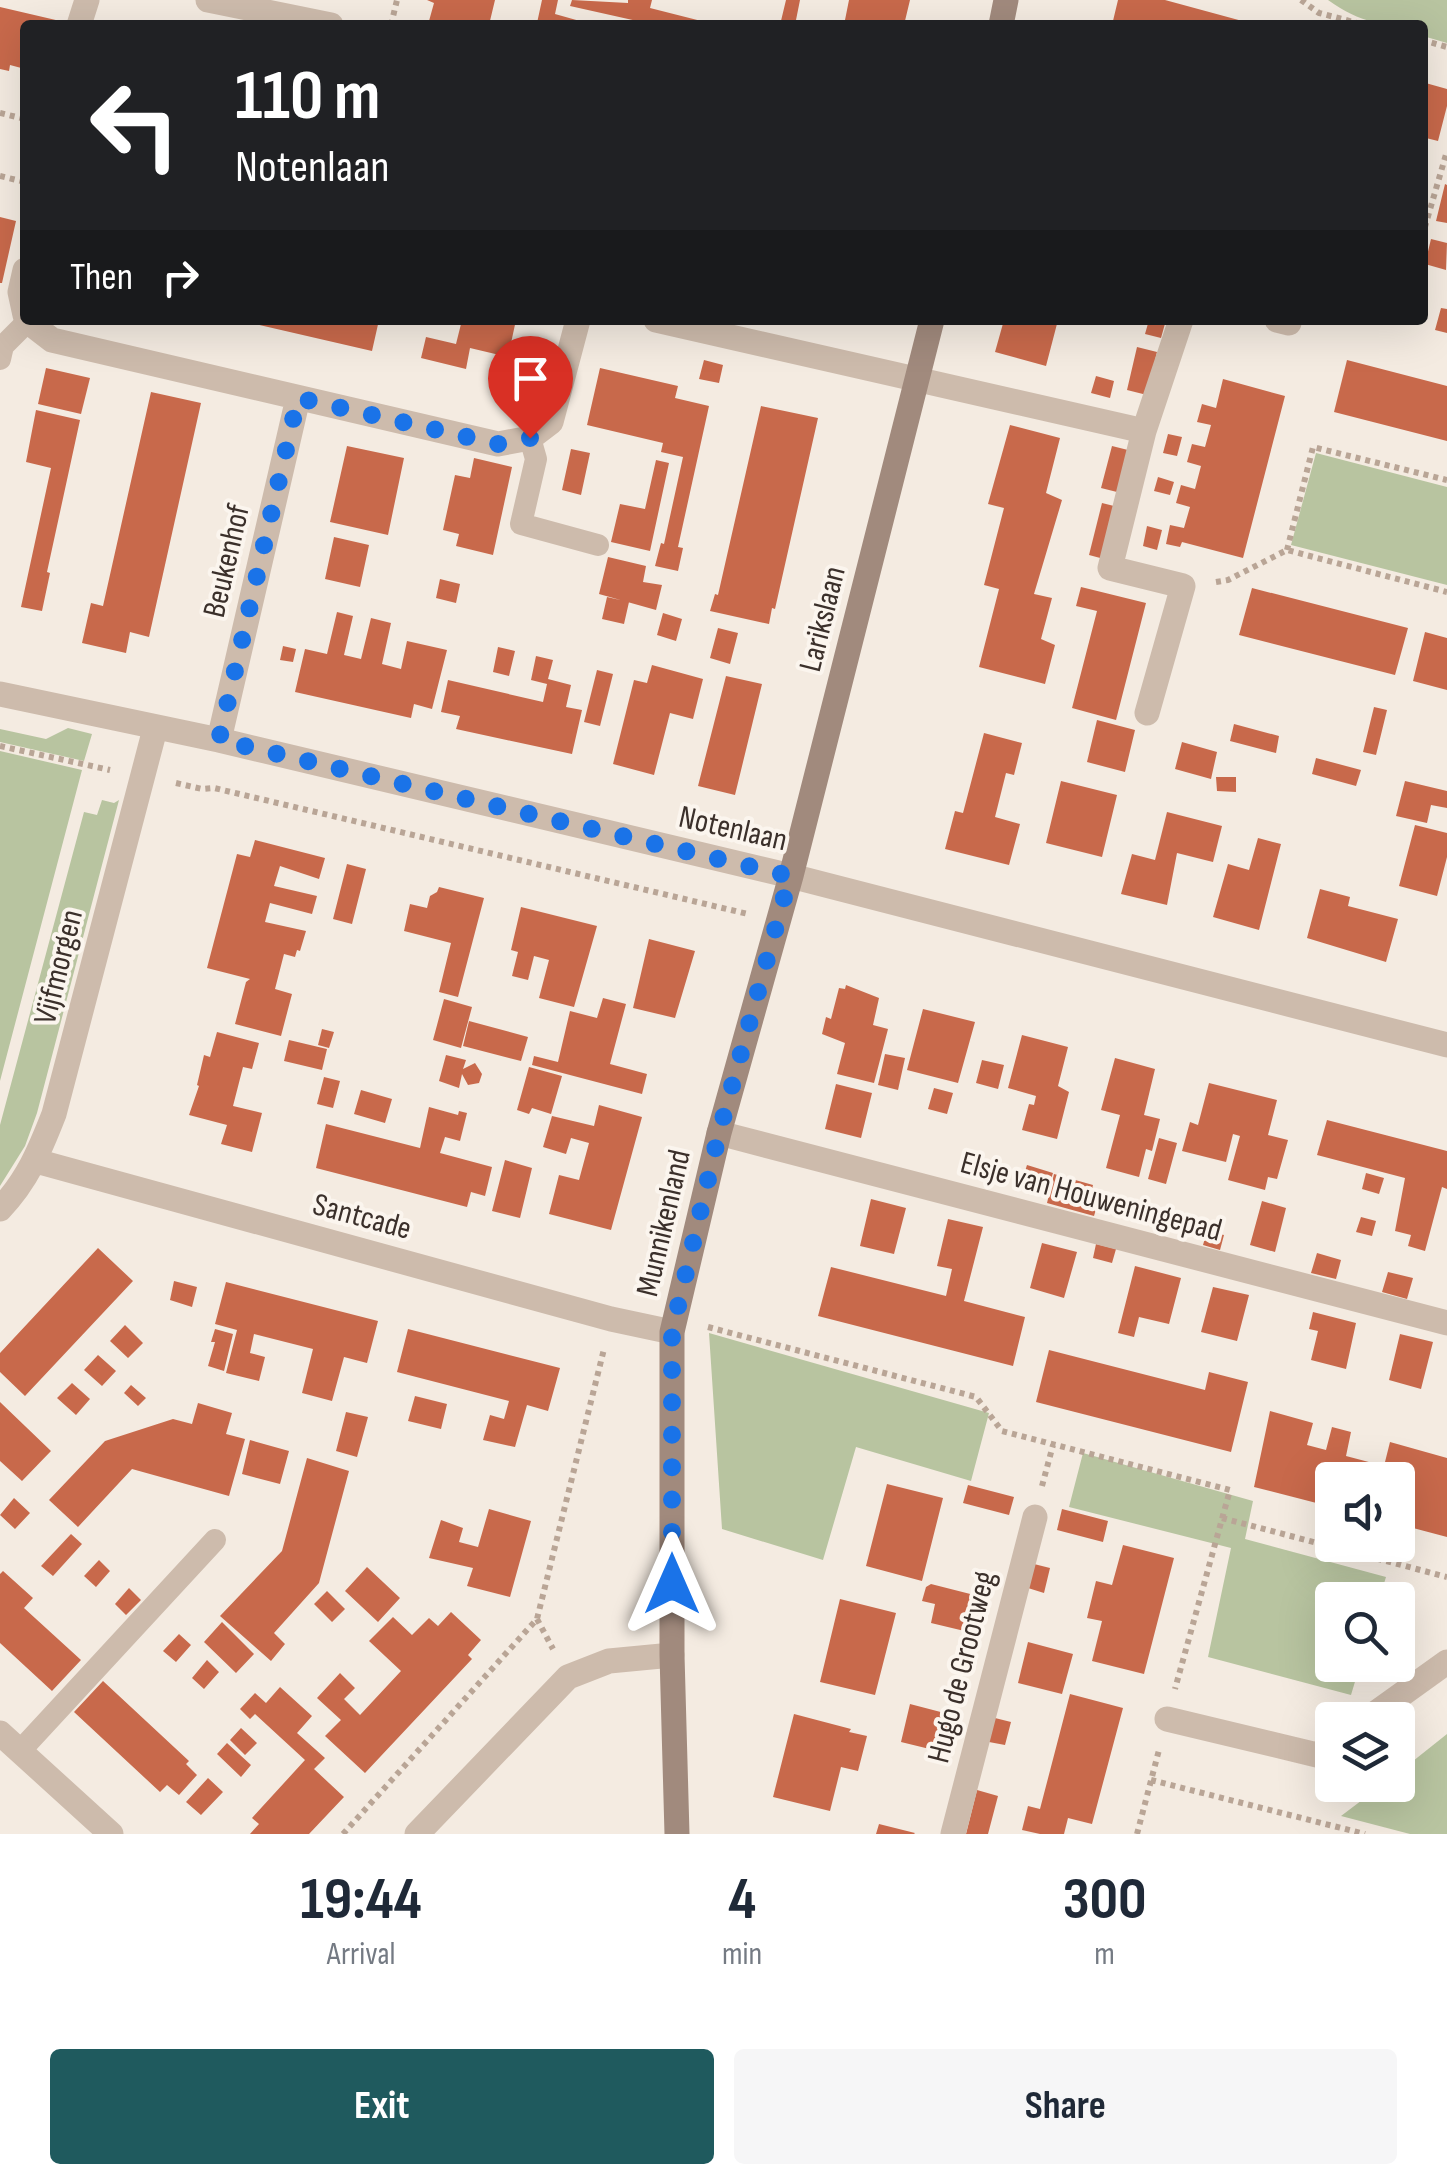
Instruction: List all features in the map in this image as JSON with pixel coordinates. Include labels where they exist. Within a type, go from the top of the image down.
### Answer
[{"type":"street","points":[[208,0],[307,20]]},
{"type":"street","points":[[33,325],[52,340],[498,444],[530,438],[551,422],[577,325]]},
{"type":"street","points":[[679,325],[1144,432]]},
{"type":"street","name":"Larikslaan","points":[[790,876],[931,325]]},
{"type":"street","points":[[1147,713],[1183,586],[1110,568],[1144,432],[1179,325]]},
{"type":"street","name":"Beukenhof","points":[[219,740],[298,398]]},
{"type":"street","name":"Notenlaan","points":[[0,694],[219,740],[790,876],[1447,1045]]},
{"type":"street","name":"Vijfmorgen","points":[[0,1209],[16,1193],[36,1161],[68,1068],[156,729]]},
{"type":"street","name":"Munnikenland","points":[[677,1834],[672,1655],[672,1332],[719,1133],[790,876]]},
{"type":"street","name":"Elsje van Houweningepad","points":[[719,1133],[1447,1323]]},
{"type":"street","name":"Santcade","points":[[36,1161],[611,1319],[672,1332]]},
{"type":"street","name":"Hugo de Grootweg","points":[[953,1834],[1035,1516]]},
{"type":"street","points":[[417,1834],[568,1676],[609,1661],[672,1655]]},
{"type":"street","points":[[1391,1702],[1447,1662]]},
{"type":"street","points":[[1167,1719],[1315,1755]]},
{"type":"street","points":[[0,1733],[112,1834]]},
{"type":"lane","points":[[0,360],[3,346],[21,325]]},
{"type":"lane","points":[[530,438],[536,459],[521,524],[598,546]]},
{"type":"lane","points":[[20,1751],[215,1540]]},
{"type":"path","points":[[1301,0],[1320,12],[1348,20]]},
{"type":"path","points":[[1320,12],[1323,0]]},
{"type":"path","points":[[1428,216],[1447,151]]},
{"type":"path","points":[[1287,550],[1312,447],[1447,480]]},
{"type":"path","points":[[1183,586],[1228,580],[1287,550],[1447,592]]},
{"type":"path","points":[[0,746],[303,807],[778,922]]},
{"type":"path","points":[[343,1834],[537,1619],[611,1319]]},
{"type":"path","points":[[1035,1516],[1053,1445]]},
{"type":"path","points":[[1222,1518],[1447,1577]]},
{"type":"path","points":[[1152,1780],[1365,1834]]},
{"type":"green space","points":[[1328,0],[1447,0],[1447,43],[1428,37],[1428,20],[1367,20]]},
{"type":"green space","points":[[1316,453],[1447,487],[1447,585],[1291,545]]},
{"type":"green space","points":[[68,728],[92,734],[84,761],[0,742],[0,729],[46,739]]},
{"type":"green space","points":[[0,751],[82,770],[0,1081]]},
{"type":"green space","points":[[102,800],[119,800],[37,1113],[25,1146],[0,1186],[0,1125],[84,812],[97,815]]},
{"type":"green space","points":[[709,1333],[989,1413],[971,1481],[856,1447],[823,1560],[722,1529]]},
{"type":"green space","points":[[1083,1453],[1253,1501],[1245,1539],[1315,1558],[1315,1562],[1330,1562],[1386,1577],[1384,1582],[1315,1582],[1315,1682],[1355,1682],[1351,1695],[1208,1657],[1231,1548],[1069,1507]]},
{"type":"green space","points":[[1447,1734],[1447,1834],[1410,1834],[1341,1816],[1360,1802],[1415,1802],[1415,1759]]},
{"type":"building","points":[[427,0],[495,0],[490,20],[429,20],[434,3]]},
{"type":"building","points":[[542,0],[558,0],[555,14],[576,20],[538,20]]},
{"type":"building","points":[[572,0],[652,0],[650,8],[697,20],[633,20],[570,6]]},
{"type":"building","points":[[786,0],[800,0],[796,20],[781,20]]},
{"type":"building","points":[[849,0],[910,0],[905,20],[845,20]]},
{"type":"building","points":[[1118,0],[1165,0],[1239,20],[1113,20]]},
{"type":"building","points":[[0,7],[56,20],[20,20],[20,68],[10,65],[9,71],[0,69]]},
{"type":"building","points":[[1428,84],[1447,89],[1438,141],[1428,138]]},
{"type":"building","points":[[1447,185],[1447,223],[1436,221]]},
{"type":"building","points":[[0,217],[16,221],[2,283],[0,283]]},
{"type":"building","points":[[1431,239],[1447,243],[1446,270],[1428,265]]},
{"type":"building","points":[[1441,308],[1447,309],[1447,333],[1435,330]]},
{"type":"building","points":[[260,325],[378,325],[372,351]]},
{"type":"building","points":[[461,325],[515,325],[508,357],[470,348],[466,369],[421,358],[426,337],[456,344]]},
{"type":"building","points":[[1003,325],[1057,325],[1046,366],[995,352]]},
{"type":"building","points":[[1148,325],[1165,325],[1161,338],[1145,334]]},
{"type":"building","points":[[1137,347],[1157,352],[1147,395],[1127,390]]},
{"type":"building","points":[[704,360],[723,365],[719,383],[699,379]]},
{"type":"building","points":[[1347,360],[1447,386],[1447,441],[1334,412]]},
{"type":"building","points":[[46,368],[90,378],[81,414],[38,404]]},
{"type":"building","points":[[600,368],[678,386],[675,398],[709,406],[678,547],[683,548],[678,571],[655,566],[661,543],[664,544],[683,457],[661,452],[663,443],[587,425]]},
{"type":"building","points":[[1096,376],[1114,381],[1110,398],[1091,393]]},
{"type":"building","points":[[1223,379],[1285,396],[1243,558],[1182,542],[1180,547],[1166,544],[1170,525],[1184,528],[1190,507],[1176,503],[1181,485],[1195,489],[1201,466],[1187,462],[1192,444],[1205,447],[1211,425],[1197,422],[1202,404],[1216,408]]},
{"type":"building","points":[[151,392],[201,403],[149,637],[130,632],[126,653],[82,643],[91,603],[103,606]]},
{"type":"building","points":[[761,406],[818,418],[769,624],[710,611],[715,594],[718,595]]},
{"type":"building","points":[[36,410],[80,420],[42,611],[21,607],[51,468],[26,462]]},
{"type":"building","points":[[1010,425],[1060,438],[1046,493],[1062,500],[1034,594],[1052,598],[1041,639],[1055,645],[1045,684],[979,667],[999,589],[984,585],[1004,508],[988,504]]},
{"type":"building","points":[[1168,434],[1182,437],[1177,456],[1163,453]]},
{"type":"building","points":[[347,446],[404,458],[388,535],[330,522]]},
{"type":"building","points":[[1112,446],[1132,451],[1121,493],[1101,488]]},
{"type":"building","points":[[571,449],[590,453],[581,495],[562,490]]},
{"type":"building","points":[[474,458],[512,467],[493,555],[456,546],[459,534],[443,530],[455,475],[470,478]]},
{"type":"building","points":[[656,460],[669,463],[650,551],[611,542],[620,504],[645,509]]},
{"type":"building","points":[[1158,477],[1174,482],[1170,495],[1154,491]]},
{"type":"building","points":[[1102,503],[1118,507],[1104,559],[1089,555]]},
{"type":"building","points":[[1147,526],[1162,530],[1157,550],[1143,546]]},
{"type":"building","points":[[334,537],[369,545],[360,587],[325,579]]},
{"type":"building","points":[[608,557],[646,566],[643,582],[662,585],[656,610],[599,594]]},
{"type":"building","points":[[440,579],[460,584],[456,603],[436,598]]},
{"type":"building","points":[[1081,587],[1146,603],[1116,720],[1072,708],[1097,611],[1076,606]]},
{"type":"building","points":[[1252,588],[1408,628],[1395,675],[1239,635]]},
{"type":"building","points":[[607,597],[629,602],[624,624],[602,619]]},
{"type":"building","points":[[337,612],[353,616],[344,655],[361,659],[371,618],[391,623],[382,664],[401,669],[407,641],[447,650],[432,709],[414,704],[411,718],[295,692],[305,649],[327,654]]},
{"type":"building","points":[[663,613],[682,619],[676,641],[657,635]]},
{"type":"building","points":[[718,628],[738,633],[730,664],[710,658]]},
{"type":"building","points":[[1425,632],[1447,638],[1447,690],[1413,681]]},
{"type":"building","points":[[283,646],[296,649],[293,662],[280,660]]},
{"type":"building","points":[[498,647],[515,651],[509,676],[493,672]]},
{"type":"building","points":[[536,656],[553,660],[548,679],[571,685],[566,707],[582,710],[572,754],[456,729],[460,716],[441,712],[448,680],[543,702],[547,684],[531,680]]},
{"type":"building","points":[[652,665],[703,679],[693,719],[670,713],[654,775],[613,764],[634,680],[647,683]]},
{"type":"building","points":[[597,670],[613,674],[600,726],[584,722]]},
{"type":"building","points":[[726,676],[762,684],[735,795],[698,786]]},
{"type":"building","points":[[1374,707],[1387,710],[1376,755],[1363,752]]},
{"type":"building","points":[[1097,720],[1135,730],[1125,772],[1087,762]]},
{"type":"building","points":[[1234,724],[1279,736],[1276,753],[1230,741]]},
{"type":"building","points":[[984,733],[1022,743],[1014,775],[1006,773],[995,817],[1020,824],[1009,865],[945,849],[955,811],[963,813]]},
{"type":"building","points":[[1182,742],[1217,752],[1211,779],[1175,769]]},
{"type":"building","points":[[1316,758],[1361,770],[1356,786],[1312,774]]},
{"type":"building","points":[[1216,777],[1236,777],[1236,792],[1217,791]]},
{"type":"building","points":[[1061,781],[1117,795],[1102,857],[1046,843]]},
{"type":"building","points":[[1405,781],[1447,791],[1447,808],[1431,805],[1427,823],[1396,816]]},
{"type":"building","points":[[1167,812],[1222,826],[1213,862],[1177,853],[1167,905],[1121,894],[1132,854],[1155,860]]},
{"type":"building","points":[[1415,825],[1447,833],[1447,857],[1437,896],[1399,886]]},
{"type":"building","points":[[1258,838],[1281,844],[1259,930],[1213,917],[1228,864],[1249,870]]},
{"type":"building","points":[[255,840],[325,858],[319,879],[280,866],[274,886],[317,896],[312,914],[270,903],[265,922],[306,931],[295,957],[284,954],[275,989],[292,994],[281,1036],[235,1024],[250,979],[207,968],[237,854],[250,857]]},
{"type":"building","points":[[347,864],[366,869],[352,924],[333,919]]},
{"type":"building","points":[[439,887],[484,898],[458,997],[439,992],[451,943],[404,931],[410,904],[427,908],[430,896]]},
{"type":"building","points":[[1320,889],[1350,897],[1348,906],[1398,919],[1386,962],[1307,938]]},
{"type":"building","points":[[521,907],[597,926],[574,1007],[539,998],[549,960],[534,956],[528,980],[512,976],[518,952],[511,950]]},
{"type":"building","points":[[649,939],[695,951],[675,1018],[633,1008]]},
{"type":"building","points":[[846,985],[879,998],[873,1025],[888,1029],[874,1083],[837,1074],[845,1043],[822,1034],[826,1017],[831,1019],[839,988],[845,989]]},
{"type":"building","points":[[603,998],[626,1004],[610,1064],[647,1074],[642,1094],[532,1065],[534,1056],[558,1062],[570,1011],[597,1018]]},
{"type":"building","points":[[444,999],[472,1007],[461,1048],[433,1040]]},
{"type":"building","points":[[923,1009],[975,1022],[958,1083],[907,1070]]},
{"type":"building","points":[[469,1021],[528,1037],[521,1061],[463,1046]]},
{"type":"building","points":[[322,1029],[334,1032],[329,1048],[318,1045]]},
{"type":"building","points":[[217,1032],[259,1043],[252,1069],[243,1067],[233,1106],[262,1113],[252,1152],[221,1144],[227,1125],[189,1115],[204,1055],[210,1057]]},
{"type":"building","points":[[1022,1035],[1068,1047],[1058,1086],[1069,1092],[1057,1139],[1022,1130],[1029,1104],[1034,1105],[1036,1096],[1008,1088]]},
{"type":"building","points":[[289,1040],[327,1049],[322,1070],[284,1061]]},
{"type":"building","points":[[885,1054],[905,1058],[898,1090],[878,1085]]},
{"type":"building","points":[[446,1055],[466,1060],[463,1069],[475,1063],[482,1074],[479,1083],[468,1085],[462,1074],[459,1088],[439,1081]]},
{"type":"building","points":[[1115,1058],[1155,1069],[1144,1115],[1160,1119],[1152,1151],[1146,1149],[1139,1177],[1106,1168],[1120,1115],[1101,1110]]},
{"type":"building","points":[[982,1060],[1004,1065],[998,1089],[976,1083]]},
{"type":"building","points":[[529,1067],[562,1076],[551,1114],[532,1108],[529,1114],[517,1110]]},
{"type":"building","points":[[324,1077],[340,1081],[333,1108],[317,1104]]},
{"type":"building","points":[[1209,1083],[1277,1100],[1268,1135],[1288,1140],[1277,1179],[1268,1177],[1265,1190],[1228,1180],[1240,1136],[1233,1134],[1226,1162],[1182,1151],[1190,1122],[1198,1125]]},
{"type":"building","points":[[836,1084],[872,1093],[861,1138],[825,1129]]},
{"type":"building","points":[[934,1088],[953,1093],[947,1114],[928,1109]]},
{"type":"building","points":[[361,1090],[392,1099],[385,1123],[354,1114]]},
{"type":"building","points":[[599,1105],[642,1117],[611,1230],[549,1214],[559,1175],[579,1180],[589,1143],[571,1138],[566,1154],[543,1147],[552,1116],[594,1126]]},
{"type":"building","points":[[429,1107],[458,1115],[459,1111],[467,1113],[460,1141],[445,1137],[440,1153],[492,1167],[485,1196],[471,1192],[467,1207],[316,1168],[326,1124],[420,1148]]},
{"type":"building","points":[[1327,1120],[1447,1151],[1447,1189],[1442,1187],[1425,1251],[1408,1246],[1411,1235],[1395,1231],[1405,1178],[1317,1155]]},
{"type":"building","points":[[1159,1138],[1177,1143],[1166,1184],[1148,1179]]},
{"type":"building","points":[[505,1160],[532,1168],[520,1218],[492,1211]]},
{"type":"building","points":[[1027,1165],[1053,1173],[1047,1191],[1021,1184]]},
{"type":"building","points":[[1366,1173],[1384,1178],[1379,1194],[1362,1189]]},
{"type":"building","points":[[1054,1174],[1093,1185],[1090,1197],[1099,1199],[1094,1216],[1047,1203]]},
{"type":"building","points":[[871,1199],[906,1208],[894,1254],[860,1246]]},
{"type":"building","points":[[1262,1201],[1286,1208],[1275,1252],[1250,1245]]},
{"type":"building","points":[[1361,1217],[1376,1221],[1372,1236],[1356,1232]]},
{"type":"building","points":[[948,1219],[983,1227],[964,1301],[1025,1317],[1013,1366],[818,1316],[831,1267],[946,1296],[952,1269],[937,1266]]},
{"type":"building","points":[[1207,1231],[1224,1235],[1220,1250],[1203,1245]]},
{"type":"building","points":[[1042,1243],[1077,1252],[1064,1298],[1030,1288]]},
{"type":"building","points":[[1096,1244],[1116,1249],[1112,1263],[1093,1258]]},
{"type":"building","points":[[98,1248],[133,1281],[25,1396],[0,1372],[0,1353]]},
{"type":"building","points":[[1317,1253],[1341,1260],[1336,1279],[1311,1273]]},
{"type":"building","points":[[1135,1266],[1181,1278],[1169,1324],[1139,1317],[1134,1337],[1118,1333]]},
{"type":"building","points":[[1388,1272],[1413,1278],[1407,1299],[1382,1292]]},
{"type":"building","points":[[174,1281],[197,1287],[192,1307],[170,1300]]},
{"type":"building","points":[[226,1282],[378,1321],[367,1363],[344,1357],[332,1401],[302,1393],[313,1349],[254,1334],[250,1353],[265,1357],[259,1381],[226,1373],[237,1330],[215,1324]]},
{"type":"building","points":[[1213,1287],[1249,1295],[1237,1341],[1201,1332]]},
{"type":"building","points":[[1313,1312],[1356,1323],[1346,1369],[1311,1360],[1318,1331],[1309,1329]]},
{"type":"building","points":[[125,1325],[143,1343],[128,1358],[110,1341]]},
{"type":"building","points":[[215,1329],[233,1334],[224,1371],[208,1366]]},
{"type":"building","points":[[408,1329],[560,1368],[548,1411],[527,1405],[515,1447],[483,1440],[490,1415],[504,1419],[509,1401],[397,1372]]},
{"type":"building","points":[[1400,1334],[1433,1342],[1421,1389],[1389,1380]]},
{"type":"building","points":[[1049,1350],[1205,1390],[1209,1372],[1248,1382],[1231,1452],[1036,1402]]},
{"type":"building","points":[[98,1355],[116,1371],[102,1386],[84,1370]]},
{"type":"building","points":[[72,1383],[90,1399],[76,1415],[57,1398]]},
{"type":"building","points":[[131,1385],[146,1398],[138,1406],[124,1393]]},
{"type":"building","points":[[415,1396],[447,1404],[441,1429],[408,1421]]},
{"type":"building","points":[[0,1402],[51,1451],[22,1481],[0,1461]]},
{"type":"building","points":[[198,1403],[232,1413],[226,1434],[245,1439],[229,1496],[132,1469],[78,1527],[49,1500],[105,1441],[173,1419],[192,1424]]},
{"type":"building","points":[[1270,1411],[1313,1423],[1307,1445],[1326,1450],[1332,1427],[1351,1432],[1346,1456],[1369,1462],[1315,1462],[1315,1503],[1254,1487]]},
{"type":"building","points":[[346,1412],[368,1417],[357,1457],[336,1451]]},
{"type":"building","points":[[250,1440],[289,1451],[280,1484],[242,1474]]},
{"type":"building","points":[[1390,1442],[1447,1458],[1447,1537],[1415,1529],[1415,1462],[1385,1462]]},
{"type":"building","points":[[307,1458],[349,1471],[319,1583],[274,1633],[285,1644],[271,1661],[220,1616],[282,1551]]},
{"type":"building","points":[[887,1484],[943,1498],[922,1581],[866,1566]]},
{"type":"building","points":[[968,1485],[1014,1497],[1009,1515],[963,1503]]},
{"type":"building","points":[[14,1498],[30,1513],[15,1529],[0,1515]]},
{"type":"building","points":[[489,1509],[531,1521],[510,1597],[467,1586],[473,1568],[429,1558],[441,1520],[463,1528],[459,1542],[478,1547]]},
{"type":"building","points":[[1062,1509],[1108,1521],[1103,1542],[1057,1530]]},
{"type":"building","points":[[71,1534],[82,1544],[53,1576],[41,1566]]},
{"type":"building","points":[[1123,1545],[1174,1558],[1144,1674],[1092,1661],[1102,1621],[1087,1618],[1096,1581],[1112,1585]]},
{"type":"building","points":[[99,1560],[110,1571],[96,1587],[84,1576]]},
{"type":"building","points":[[1034,1564],[1050,1568],[1044,1593],[1028,1588]]},
{"type":"building","points":[[367,1567],[400,1598],[378,1622],[345,1591]]},
{"type":"building","points":[[3,1571],[33,1598],[24,1608],[81,1660],[52,1691],[0,1643]]},
{"type":"building","points":[[931,1584],[986,1598],[977,1634],[931,1623],[935,1604],[922,1601],[926,1587]]},
{"type":"building","points":[[129,1588],[141,1600],[126,1615],[115,1604]]},
{"type":"building","points":[[327,1591],[345,1609],[332,1622],[314,1604]]},
{"type":"building","points":[[840,1599],[896,1613],[875,1695],[820,1682]]},
{"type":"building","points":[[451,1612],[481,1640],[468,1655],[472,1659],[365,1773],[325,1736],[341,1720],[317,1698],[340,1673],[355,1688],[344,1699],[360,1715],[401,1671],[369,1641],[393,1617],[412,1635],[429,1618],[438,1626]]},
{"type":"building","points":[[222,1622],[254,1654],[236,1673],[204,1642]]},
{"type":"building","points":[[179,1634],[191,1645],[176,1662],[163,1651]]},
{"type":"building","points":[[1028,1642],[1073,1654],[1062,1694],[1018,1683]]},
{"type":"building","points":[[207,1660],[219,1672],[204,1689],[192,1678]]},
{"type":"building","points":[[103,1681],[189,1761],[186,1764],[197,1775],[179,1795],[167,1785],[160,1792],[74,1712]]},
{"type":"building","points":[[280,1687],[312,1716],[297,1733],[325,1758],[314,1769],[344,1797],[309,1834],[250,1834],[259,1824],[252,1818],[305,1760],[255,1714],[250,1719],[240,1709],[255,1693],[266,1703]]},
{"type":"building","points":[[1070,1694],[1123,1708],[1092,1824],[1068,1818],[1064,1834],[1022,1830],[1028,1806],[1040,1809]]},
{"type":"building","points":[[910,1704],[956,1716],[946,1753],[901,1742]]},
{"type":"building","points":[[794,1714],[867,1736],[858,1771],[841,1767],[830,1811],[773,1797]]},
{"type":"building","points":[[995,1718],[1011,1722],[1005,1745],[989,1742]]},
{"type":"building","points":[[241,1728],[257,1743],[245,1755],[230,1740]]},
{"type":"building","points":[[227,1743],[251,1765],[241,1777],[217,1754]]},
{"type":"building","points":[[208,1778],[223,1792],[201,1815],[186,1802]]},
{"type":"building","points":[[977,1790],[998,1796],[988,1834],[966,1834]]},
{"type":"building","points":[[879,1824],[915,1833],[876,1834]]},
{"type":"route","points":[[530,438],[498,444],[298,398],[219,740],[790,876],[719,1133],[672,1332],[672,1584]]}]
